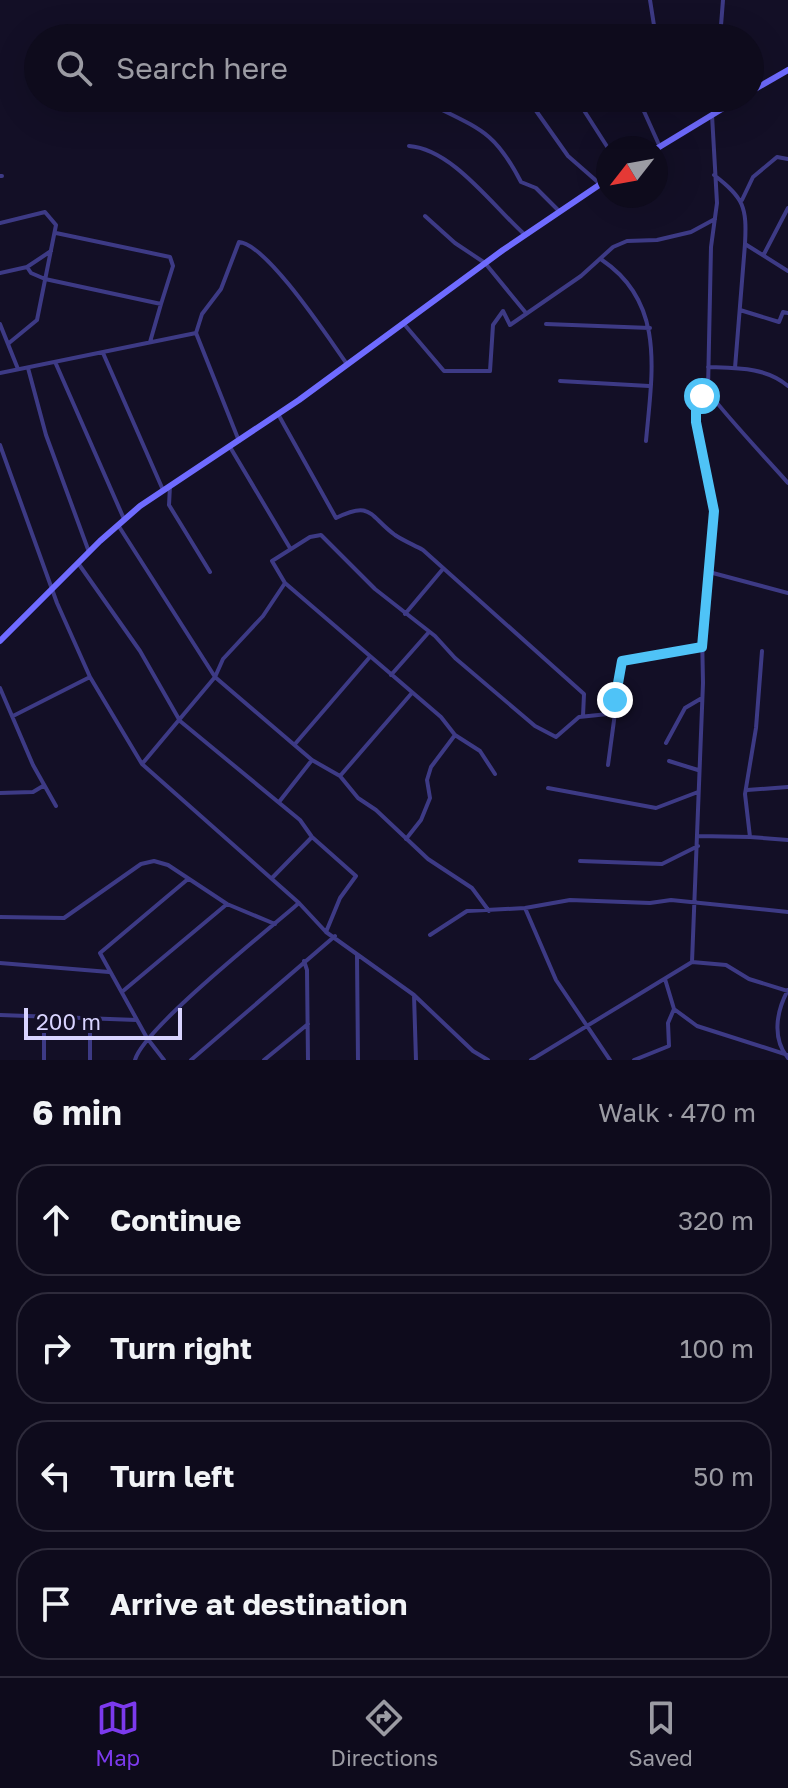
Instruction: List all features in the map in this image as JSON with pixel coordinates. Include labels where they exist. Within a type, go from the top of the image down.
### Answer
[{"type":"street","points":[[650,0],[654,24]]},
{"type":"street","points":[[722,24],[723,0]]},
{"type":"street","points":[[764,84],[788,70]]},
{"type":"street","points":[[447,112],[478,126],[509,158],[521,182],[536,188],[558,210]]},
{"type":"street","points":[[537,112],[568,156],[596,180]]},
{"type":"street","points":[[585,112],[600,136]]},
{"type":"street","points":[[644,112],[653,136]]},
{"type":"street","points":[[668,142],[716,112]]},
{"type":"street","points":[[713,114],[715,219],[708,390],[713,401],[757,444],[788,483]]},
{"type":"street","points":[[409,146],[427,148],[444,157],[524,234]]},
{"type":"street","points":[[742,200],[757,172],[777,157],[788,159]]},
{"type":"street","points":[[713,175],[742,200],[747,218],[735,368]]},
{"type":"street","points":[[0,641],[124,519],[278,414],[524,234],[596,186]]},
{"type":"street","points":[[764,254],[788,208]]},
{"type":"street","points":[[0,223],[45,212],[52,217],[56,233],[37,320],[9,343]]},
{"type":"street","points":[[425,216],[455,243],[485,263],[526,313]]},
{"type":"street","points":[[404,324],[444,371],[490,371],[493,325],[503,311],[510,325],[602,260],[613,247],[627,241],[657,240],[691,232],[715,219]]},
{"type":"street","points":[[56,233],[170,257],[173,266],[150,342]]},
{"type":"street","points":[[239,441],[196,333],[202,314],[221,289],[239,242],[265,257],[298,296],[347,364]]},
{"type":"street","points":[[745,244],[788,271]]},
{"type":"street","points":[[0,273],[27,267],[53,250]]},
{"type":"street","points":[[602,260],[621,273],[642,301],[650,328],[646,441]]},
{"type":"street","points":[[27,267],[31,273],[45,279],[161,304]]},
{"type":"street","points":[[740,310],[779,322],[783,312],[788,313]]},
{"type":"street","points":[[0,324],[18,369]]},
{"type":"street","points":[[546,324],[650,328]]},
{"type":"street","points":[[0,373],[196,333]]},
{"type":"street","points":[[103,353],[167,488],[169,505],[210,572]]},
{"type":"street","points":[[55,363],[124,519]]},
{"type":"street","points":[[28,367],[46,435],[89,552]]},
{"type":"street","points":[[708,367],[774,375],[788,386]]},
{"type":"street","points":[[560,381],[649,386]]},
{"type":"street","points":[[692,962],[702,647],[714,511],[695,413],[698,402],[708,390]]},
{"type":"street","points":[[278,414],[336,518],[359,509],[377,516],[390,530],[423,550],[584,694],[583,716]]},
{"type":"street","points":[[0,445],[52,589],[90,677],[142,764],[272,878],[326,932],[414,995],[473,1051],[488,1060]]},
{"type":"street","points":[[229,447],[290,548]]},
{"type":"street","points":[[118,525],[215,677],[312,760],[324,763],[340,776],[358,798],[376,810],[406,839],[472,888],[489,911]]},
{"type":"street","points":[[495,774],[480,751],[455,735],[441,717],[285,583],[271,563],[290,548],[317,534],[321,535],[488,688],[552,736],[561,734],[573,720],[608,714],[614,710]]},
{"type":"street","points":[[78,563],[140,651],[180,721],[279,802],[356,876],[340,898],[326,932]]},
{"type":"street","points":[[405,614],[442,569]]},
{"type":"street","points":[[709,572],[788,593]]},
{"type":"street","points":[[142,764],[215,677],[223,659],[263,616],[285,583]]},
{"type":"street","points":[[391,675],[429,632]]},
{"type":"street","points":[[608,765],[622,661],[702,647]]},
{"type":"street","points":[[750,837],[745,790],[756,728],[762,651]]},
{"type":"street","points":[[295,744],[370,657]]},
{"type":"street","points":[[12,716],[90,677]]},
{"type":"street","points":[[0,688],[56,806]]},
{"type":"street","points":[[340,776],[411,694]]},
{"type":"street","points":[[666,743],[685,708],[702,698]]},
{"type":"street","points":[[406,839],[421,820],[430,798],[427,780],[431,767],[455,735]]},
{"type":"street","points":[[279,802],[312,760]]},
{"type":"street","points":[[669,761],[698,770]]},
{"type":"street","points":[[0,793],[33,792],[44,785]]},
{"type":"street","points":[[745,790],[788,787]]},
{"type":"street","points":[[548,788],[656,808],[698,792]]},
{"type":"street","points":[[698,836],[788,840]]},
{"type":"street","points":[[272,878],[312,837]]},
{"type":"street","points":[[580,861],[662,864],[698,846]]},
{"type":"street","points":[[0,917],[64,918],[141,864],[154,861],[168,865],[227,904],[275,924]]},
{"type":"street","points":[[164,1060],[147,1038],[100,953],[188,879]]},
{"type":"street","points":[[430,935],[456,915],[570,900],[696,903],[788,912]]},
{"type":"street","points":[[135,1060],[147,1038],[299,903]]},
{"type":"street","points":[[123,991],[227,904]]},
{"type":"street","points":[[525,908],[556,980],[610,1060]]},
{"type":"street","points":[[191,1060],[335,936]]},
{"type":"street","points":[[357,955],[358,1060]]},
{"type":"street","points":[[304,961],[308,1060]]},
{"type":"street","points":[[531,1060],[692,962],[726,965],[749,979],[788,991],[780,1009],[777,1037],[787,1056]]},
{"type":"street","points":[[0,963],[111,972]]},
{"type":"street","points":[[665,979],[674,1009],[697,1026],[787,1056]]},
{"type":"street","points":[[414,995],[416,1060]]},
{"type":"street","points":[[634,1060],[669,1046],[668,1023],[674,1009]]},
{"type":"street","points":[[0,1015],[137,1020]]},
{"type":"street","points":[[44,1018],[44,1060]]},
{"type":"street","points":[[90,1020],[90,1060]]},
{"type":"street","points":[[266,1060],[308,1024]]},
{"type":"street","points":[[472,1060],[473,1051]]},
{"type":"route","points":[[615,700],[622,661],[702,647],[714,511],[696,422],[696,408],[702,396]]}]
